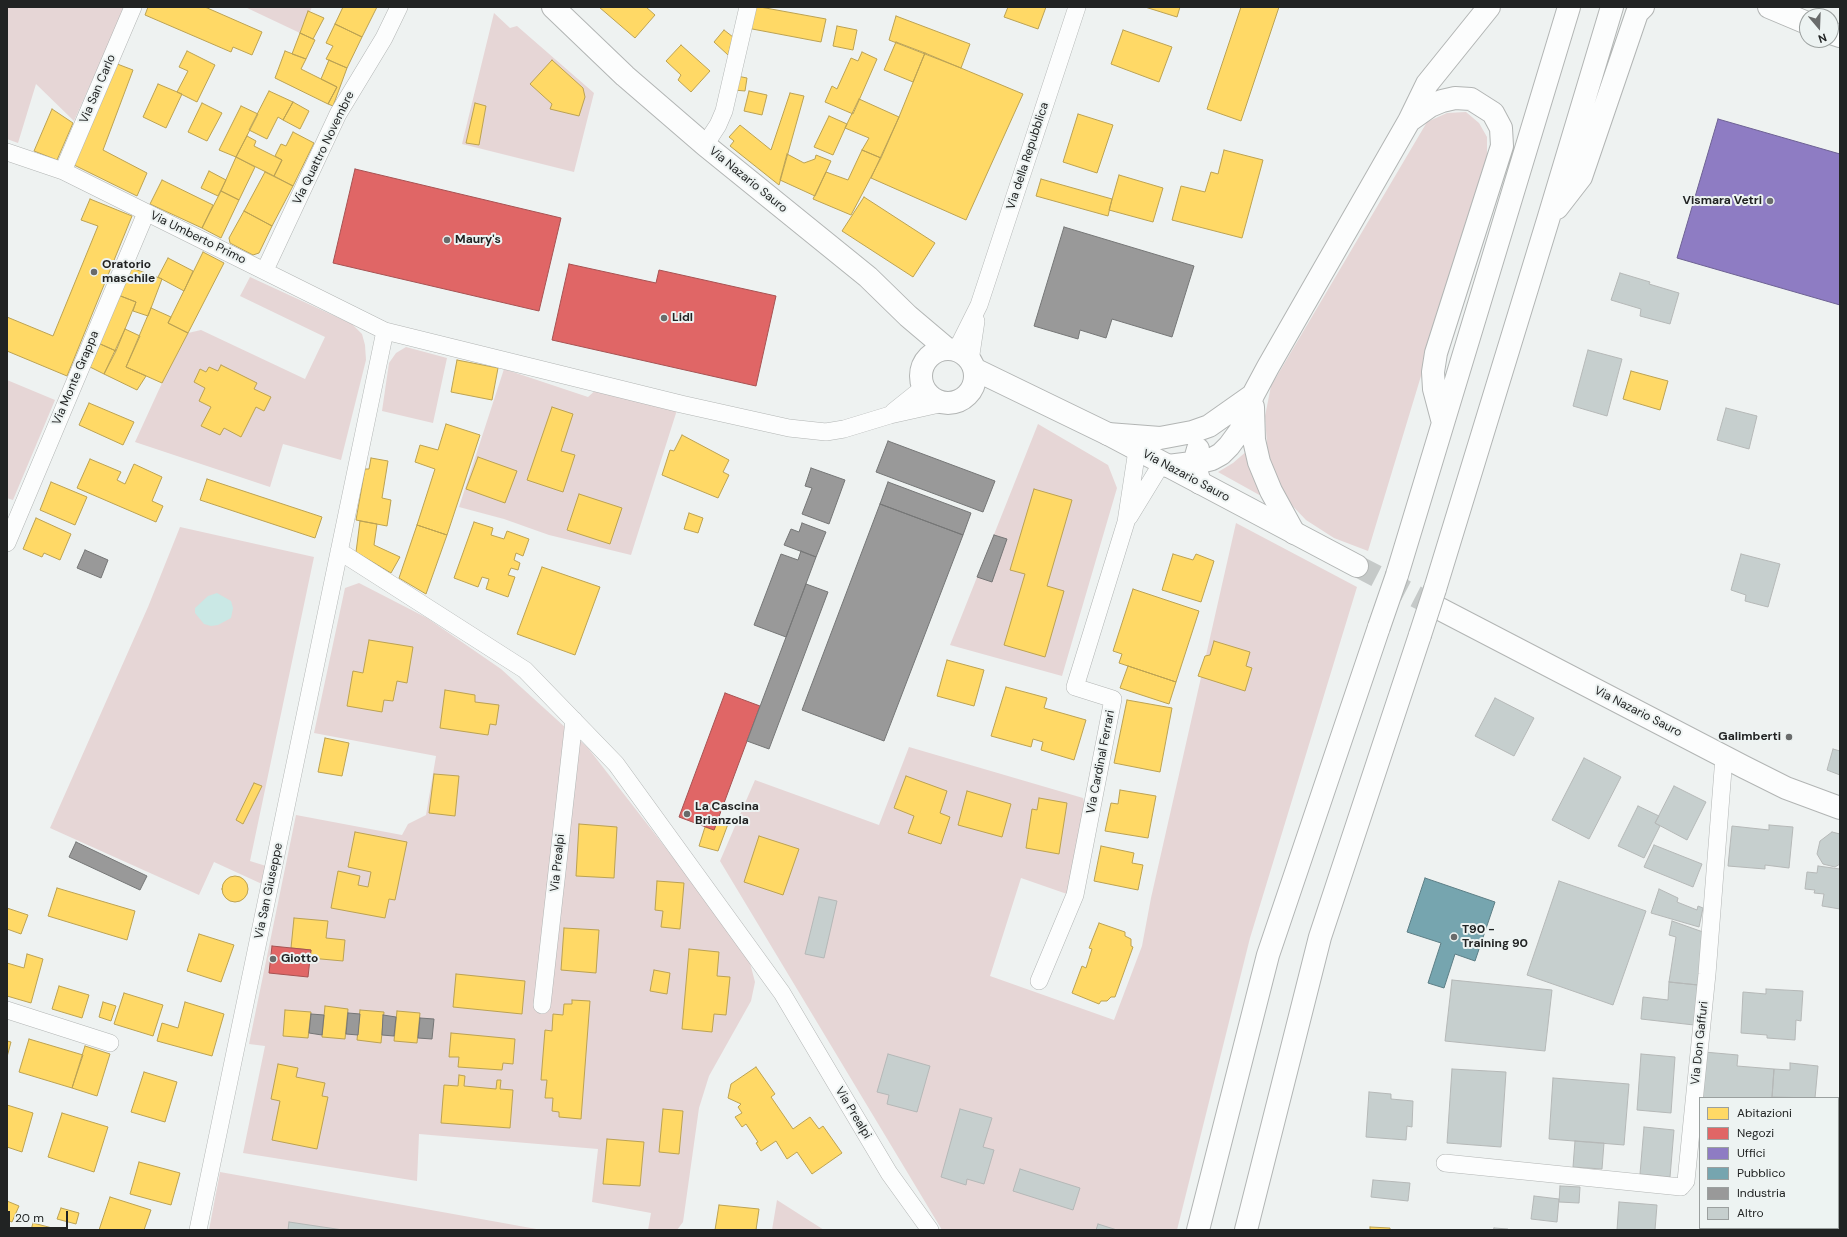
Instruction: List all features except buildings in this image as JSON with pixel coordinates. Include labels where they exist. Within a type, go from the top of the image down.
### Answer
[{"type":"main road","name":"Via Nazario Sauro","points":[[553,7],[625,76],[704,145],[868,277],[908,316],[962,358],[1014,389],[1108,434],[1165,464]]},
{"type":"main road","points":[[1197,473],[1212,459],[1221,454],[1240,431],[1253,395],[1268,367],[1409,121],[1427,84],[1489,7]]},
{"type":"main road","points":[[1198,1230],[1268,955],[1397,575],[1569,7]]},
{"type":"main road","points":[[1246,1230],[1320,937],[1420,635],[1437,599],[1612,7]]},
{"type":"main road","points":[[1548,220],[1581,176],[1637,13],[1643,7]]},
{"type":"main road","points":[[1769,7],[1799,20]]},
{"type":"main road","points":[[1409,121],[1430,106],[1442,101],[1456,98],[1470,99],[1493,113],[1501,128],[1502,146],[1436,353],[1433,372],[1434,389],[1443,423]]},
{"type":"main road","points":[[908,316],[924,362]]},
{"type":"main road","points":[[938,351],[962,358],[974,378],[972,387],[968,394],[961,400],[952,403],[944,403],[935,400],[928,395],[923,388],[921,380],[921,371],[924,362],[938,351]]},
{"type":"main road","points":[[968,394],[1014,389]]},
{"type":"main road","points":[[1108,434],[1160,438],[1179,435],[1209,426],[1253,395]]},
{"type":"main road","points":[[1253,395],[1254,440],[1259,462],[1271,491],[1294,533]]},
{"type":"main road","points":[[1197,473],[1199,446],[1209,426]]},
{"type":"main road","points":[[1165,464],[1197,473]]},
{"type":"main road","name":"Via Nazario Sauro","points":[[1197,473],[1294,533],[1357,566]]},
{"type":"main road","name":"Via Nazario Sauro","points":[[1437,599],[1724,757],[1786,788],[1840,808]]},
{"type":"street","name":"Via San Carlo","points":[[63,171],[133,7]]},
{"type":"street","name":"Via Quattro Novembre","points":[[265,270],[338,114],[384,38],[399,7]]},
{"type":"street","points":[[704,145],[718,125],[724,111],[748,7]]},
{"type":"street","name":"Via della Repubblica","points":[[962,358],[1077,7]]},
{"type":"street","name":"Via Umberto Primo","points":[[7,152],[63,171],[265,270],[385,331],[681,404],[790,428],[826,432],[844,430],[890,415],[944,403]]},
{"type":"street","name":"Via Monte Grappa","points":[[7,543],[146,213]]},
{"type":"street","name":"Via San Giuseppe","points":[[198,1230],[385,331]]},
{"type":"street","points":[[890,415],[923,388]]},
{"type":"street","name":"Via Cardinal Ferrari","points":[[1039,981],[1075,895],[1113,699],[1075,686],[1126,522],[1137,450]]},
{"type":"street","name":"Via Cardinal Ferrari","points":[[1126,522],[1165,464]]},
{"type":"street","name":"Via Prealpi","points":[[339,551],[526,670],[616,764],[782,993],[889,1173],[930,1230]]},
{"type":"street","name":"Via Prealpi","points":[[542,1005],[574,720]]},
{"type":"street","name":"Via Don Gaffuri","points":[[1445,1163],[1680,1187],[1686,1181],[1707,974],[1724,757]]},
{"type":"street","points":[[7,1010],[110,1043]]},
{"type":"shaded area","points":[[7,7],[125,7],[74,121],[36,84],[18,143],[7,139]]},
{"type":"shaded area","points":[[245,7],[312,7],[300,33]]},
{"type":"shaded area","points":[[494,13],[510,28],[517,26],[594,93],[574,172],[462,144]]},
{"type":"shaded area","points":[[1466,112],[1479,123],[1487,137],[1487,158],[1368,551],[1334,538],[1306,520],[1283,496],[1268,459],[1265,416],[1271,386],[1427,122],[1447,113]]},
{"type":"shaded area","points":[[250,277],[352,324],[362,334],[365,345],[366,360],[341,460],[283,444],[270,487],[135,442],[162,383],[188,333],[201,330],[305,379],[325,337],[240,296]]},
{"type":"shaded area","points":[[406,347],[447,358],[433,423],[382,411],[389,363],[396,353]]},
{"type":"shaded area","points":[[504,369],[588,397],[598,388],[677,410],[631,555],[549,535],[504,519],[459,507]]},
{"type":"shaded area","points":[[7,380],[55,400],[13,500],[7,498]]},
{"type":"shaded area","points":[[1038,424],[1108,465],[1117,488],[1062,676],[950,645]]},
{"type":"shaded area","points":[[1248,450],[1263,497],[1218,472],[1233,463]]},
{"type":"shaded area","points":[[1236,523],[1357,587],[1250,938],[1177,1230],[942,1230],[720,861],[755,780],[879,825],[909,747],[1083,798],[1085,805],[1067,894],[1021,878],[990,976],[1114,1020],[1142,946],[1151,898]]},
{"type":"shaded area","points":[[180,527],[314,557],[250,861],[266,866],[262,884],[214,862],[199,895],[50,828],[148,607]]},
{"type":"shaded area","points":[[359,583],[427,618],[501,669],[588,748],[739,942],[750,963],[755,982],[751,1001],[709,1076],[699,1108],[683,1222],[677,1230],[648,1230],[651,1213],[592,1202],[598,1149],[419,1134],[417,1181],[243,1153],[265,1046],[249,1044],[296,815],[402,835],[408,824],[426,815],[436,756],[314,733],[345,588]]},
{"type":"shaded area","points":[[220,1172],[542,1230],[209,1230]]},
{"type":"shaded area","points":[[777,1200],[824,1230],[772,1230]]},
{"type":"water","points":[[217,593],[231,601],[233,608],[231,618],[218,625],[211,626],[204,624],[195,613],[195,608],[208,596]]},
{"type":"tunnel","points":[[1357,566],[1440,609]]},
{"type":"place","name":"Vismara Vetri","points":[[1770,201]]},
{"type":"place","name":"Maury's","points":[[447,240]]},
{"type":"place","name":"Oratorio maschile","points":[[94,272]]},
{"type":"place","name":"Lidl","points":[[664,318]]},
{"type":"place","name":"Galimberti","points":[[1789,737]]},
{"type":"place","name":"La Cascina Brianzola","points":[[687,814]]},
{"type":"place","name":"T90 - Training 90","points":[[1454,937]]},
{"type":"place","name":"Giotto","points":[[273,959]]}]
